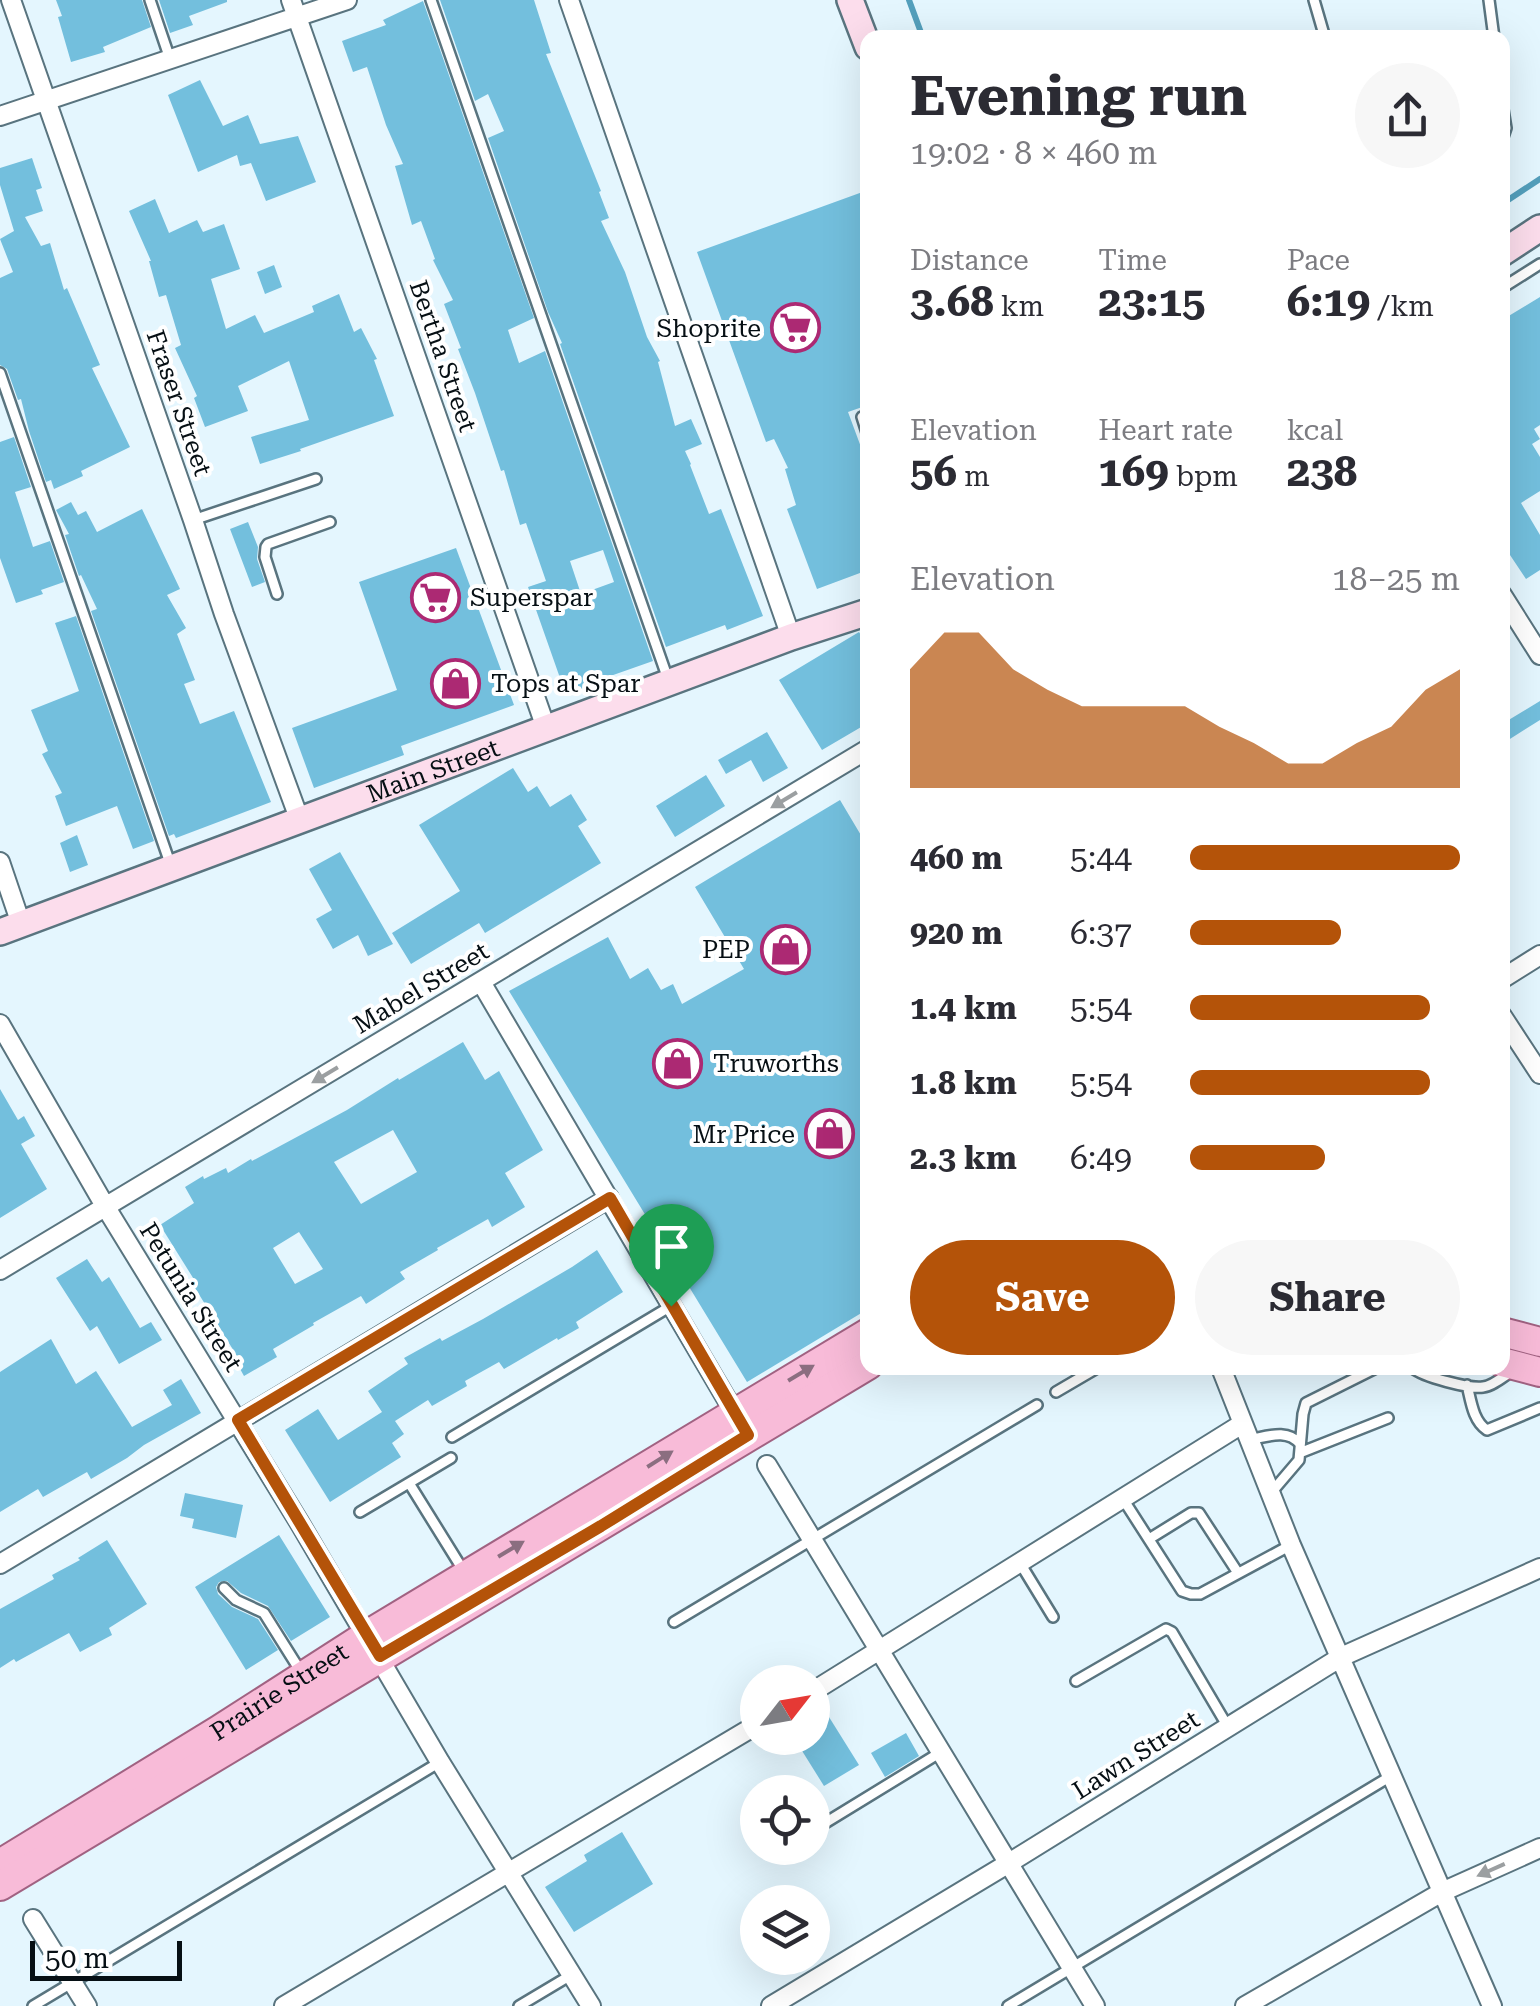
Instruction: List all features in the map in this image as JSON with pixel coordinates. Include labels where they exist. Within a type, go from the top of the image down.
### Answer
[{"type":"main road","points":[[850,0],[861,30]]},
{"type":"main road","points":[[1510,248],[1540,228]]},
{"type":"main road","name":"Main Street","points":[[11,928],[860,615]]},
{"type":"main road","points":[[1510,1334],[1540,1342]]},
{"type":"main road","name":"Prairie Street","points":[[0,1864],[303,1676],[373,1646],[601,1526],[860,1340]]},
{"type":"main road","name":"Prairie Street","points":[[0,1886],[373,1646],[466,1576],[742,1424],[860,1369]]},
{"type":"street","name":"Fraser Street","points":[[11,0],[300,822]]},
{"type":"street","points":[[0,116],[170,59],[294,9],[346,0]]},
{"type":"street","points":[[569,0],[791,637]]},
{"type":"street","name":"Bertha Street","points":[[294,9],[546,728]]},
{"type":"street","points":[[1510,608],[1540,655]]},
{"type":"street","name":"Mabel Street","points":[[0,1270],[860,754]]},
{"type":"street","points":[[0,862],[11,928]]},
{"type":"street","points":[[1510,974],[1540,955]]},
{"type":"street","points":[[482,982],[742,1424]]},
{"type":"street","name":"Petunia Street","points":[[0,1024],[105,1206],[590,2006]]},
{"type":"street","points":[[1510,1028],[1540,1074]]},
{"type":"street","points":[[0,1564],[610,1198]]},
{"type":"street","points":[[1224,1375],[1291,1545],[1492,2006]]},
{"type":"street","points":[[830,1681],[1123,1499],[1245,1432]]},
{"type":"street","points":[[766,1465],[1095,2006]]},
{"type":"street","name":"Lawn Street","points":[[771,2006],[1341,1657],[1540,1568]]},
{"type":"street","points":[[284,2006],[740,1735]]},
{"type":"street","points":[[1245,2006],[1442,1892],[1540,1848]]},
{"type":"street","points":[[33,1920],[87,2006]]},
{"type":"lane","points":[[150,0],[170,59]]},
{"type":"lane","points":[[431,0],[670,683]]},
{"type":"lane","points":[[1314,0],[1323,30]]},
{"type":"lane","points":[[1489,0],[1493,30]]},
{"type":"lane","points":[[1510,283],[1540,264]]},
{"type":"lane","points":[[0,373],[172,869]]},
{"type":"lane","points":[[194,520],[316,479]]},
{"type":"lane","points":[[277,594],[266,547],[330,522]]},
{"type":"lane","points":[[452,1436],[671,1306]]},
{"type":"lane","points":[[1056,1392],[1086,1375]]},
{"type":"lane","points":[[1270,1494],[1296,1466],[1306,1403],[1362,1375]]},
{"type":"lane","points":[[1421,1375],[1486,1387],[1506,1375]]},
{"type":"lane","points":[[1467,1385],[1476,1418],[1484,1429],[1540,1408]]},
{"type":"lane","points":[[674,1622],[1038,1404]]},
{"type":"lane","points":[[1301,1448],[1388,1418]]},
{"type":"lane","points":[[1245,1432],[1287,1435],[1295,1438],[1301,1448]]},
{"type":"lane","points":[[360,1512],[451,1458]]},
{"type":"lane","points":[[409,1483],[466,1576]]},
{"type":"lane","points":[[1123,1499],[1182,1591],[1191,1594],[1200,1594],[1291,1545]]},
{"type":"lane","points":[[1148,1539],[1191,1513],[1199,1513],[1238,1573]]},
{"type":"lane","points":[[1020,1564],[1052,1617]]},
{"type":"lane","points":[[224,1588],[236,1600],[264,1614],[303,1676]]},
{"type":"lane","points":[[1076,1681],[1166,1629],[1172,1632],[1228,1727]]},
{"type":"lane","points":[[830,1821],[941,1752]]},
{"type":"lane","points":[[33,2006],[440,1762]]},
{"type":"lane","points":[[1008,2006],[1392,1776]]},
{"type":"lane","points":[[519,2006],[572,1974]]},
{"type":"building","points":[[56,0],[142,0],[151,27],[103,47],[105,52],[71,62]]},
{"type":"building","points":[[159,0],[227,2],[189,16],[193,25],[170,33]]},
{"type":"building","points":[[440,0],[534,0],[551,53],[546,54],[601,191],[609,218],[601,221],[660,361],[675,426],[691,419],[702,444],[685,451],[690,465],[709,514],[721,509],[763,616],[666,647],[488,138],[504,131],[488,94],[475,101]]},
{"type":"building","points":[[423,1],[534,318],[508,330],[519,363],[545,351],[653,661],[566,695],[528,587],[546,581],[526,523],[520,525],[504,470],[501,471],[458,349],[461,348],[444,304],[453,300],[433,260],[421,221],[412,225],[395,166],[403,164],[367,67],[353,72],[342,41],[386,25],[383,20]],"holes":[[[603,550],[614,582],[581,594],[570,561]]]},
{"type":"building","points":[[200,80],[223,126],[248,115],[260,144],[298,136],[316,182],[266,201],[251,163],[240,166],[237,155],[198,172],[168,95]]},
{"type":"building","points":[[32,158],[42,188],[36,190],[43,211],[25,217],[41,246],[50,243],[64,290],[67,288],[100,365],[92,368],[130,447],[54,489],[51,480],[46,482],[21,399],[18,400],[7,369],[0,365],[0,278],[13,272],[0,239],[14,231],[0,185],[0,168]]},
{"type":"building","name":"Shoprite","points":[[860,193],[860,408],[848,412],[860,444],[860,573],[817,589],[787,509],[796,505],[785,469],[788,468],[774,439],[766,442],[697,252]]},
{"type":"building","points":[[155,199],[169,233],[197,220],[203,232],[224,224],[240,269],[211,279],[226,329],[255,315],[264,333],[314,312],[312,306],[339,294],[354,332],[361,328],[377,359],[374,360],[394,416],[260,464],[251,437],[309,420],[289,361],[238,386],[248,411],[205,427],[194,398],[197,396],[175,348],[181,345],[166,295],[159,297],[151,261],[129,211]]},
{"type":"building","points":[[274,265],[282,287],[265,294],[257,272]]},
{"type":"building","points":[[1540,297],[1540,425],[1534,429],[1540,439],[1532,444],[1540,457],[1540,491],[1521,503],[1540,535],[1540,570],[1526,579],[1510,555],[1510,315]]},
{"type":"building","points":[[14,437],[31,487],[15,492],[33,547],[50,541],[64,582],[16,603],[0,558],[0,442]]},
{"type":"building","points":[[71,502],[78,515],[86,511],[97,532],[142,509],[180,589],[167,595],[186,628],[177,634],[195,680],[184,684],[200,724],[234,711],[271,802],[176,838],[174,834],[169,836],[91,611],[97,609],[79,576],[65,535],[69,534],[56,510]]},
{"type":"building","points":[[248,522],[265,582],[252,587],[230,529]]},
{"type":"building","points":[[456,548],[514,705],[401,746],[404,755],[314,788],[292,728],[397,690],[359,582]]},
{"type":"building","points":[[76,616],[154,841],[133,849],[117,806],[66,826],[55,796],[62,793],[42,754],[48,751],[31,710],[79,691],[55,623]]},
{"type":"building","points":[[859,632],[860,728],[822,750],[779,680]]},
{"type":"building","points":[[1540,701],[1540,720],[1510,739],[1510,719]]},
{"type":"building","points":[[767,732],[788,768],[763,782],[751,760],[726,774],[718,760]]},
{"type":"building","points":[[513,768],[528,792],[537,786],[550,807],[571,794],[587,820],[578,826],[601,863],[485,933],[479,923],[411,964],[392,933],[460,891],[419,825]]},
{"type":"building","points":[[706,775],[725,806],[675,837],[656,806]]},
{"type":"building","points":[[840,800],[860,834],[860,1314],[747,1382],[509,991],[608,937],[630,979],[648,968],[661,990],[673,984],[682,1004],[744,969],[695,887]]},
{"type":"building","points":[[77,835],[88,865],[70,872],[60,843]]},
{"type":"building","points":[[340,852],[393,944],[368,956],[358,935],[333,949],[316,919],[332,910],[309,869]]},
{"type":"building","points":[[463,1042],[485,1080],[499,1071],[543,1150],[505,1173],[525,1207],[492,1227],[488,1219],[437,1248],[400,1272],[405,1279],[366,1304],[361,1296],[313,1323],[273,1349],[277,1357],[244,1376],[229,1349],[232,1348],[192,1283],[195,1281],[160,1225],[194,1203],[185,1187],[203,1176],[204,1179],[226,1168],[228,1173]],"holes":[[[393,1130],[417,1172],[361,1204],[334,1162]],[[299,1232],[323,1269],[295,1284],[273,1248]]]},
{"type":"building","points":[[0,1089],[18,1120],[24,1116],[35,1136],[21,1144],[47,1189],[0,1218]]},
{"type":"building","points":[[597,1250],[623,1292],[576,1322],[579,1328],[558,1340],[504,1369],[499,1362],[432,1406],[428,1400],[395,1421],[404,1434],[392,1443],[401,1457],[330,1502],[285,1430],[318,1409],[338,1440],[382,1412],[368,1391],[408,1364],[404,1358],[483,1319]]},
{"type":"building","points":[[87,1259],[102,1282],[109,1277],[140,1328],[151,1322],[162,1340],[119,1364],[97,1326],[90,1331],[56,1278]]},
{"type":"building","points":[[51,1339],[76,1384],[96,1371],[132,1427],[172,1405],[163,1390],[181,1379],[201,1413],[91,1479],[87,1472],[43,1497],[38,1489],[0,1512],[0,1372]]},
{"type":"building","points":[[185,1493],[243,1505],[236,1538],[192,1528],[194,1519],[180,1516]]},
{"type":"building","points":[[279,1535],[330,1617],[291,1641],[268,1606],[227,1581],[219,1582],[218,1594],[232,1607],[258,1619],[278,1650],[246,1670],[195,1587]]},
{"type":"building","points":[[107,1540],[147,1604],[109,1628],[112,1635],[80,1652],[69,1633],[0,1668],[0,1609],[54,1579],[52,1575]]},
{"type":"building","points":[[830,1719],[859,1765],[830,1782],[830,1775],[817,1775],[805,1755],[830,1755]]},
{"type":"building","points":[[906,1733],[919,1756],[885,1777],[871,1753]]},
{"type":"building","points":[[622,1832],[653,1884],[574,1932],[545,1887],[587,1861],[584,1855]]},
{"type":"waterway","points":[[909,0],[920,30]]},
{"type":"waterway","points":[[1510,199],[1540,179]]},
{"type":"place","name":"Shoprite","points":[[796,328]]},
{"type":"place","name":"Superspar","points":[[435,597]]},
{"type":"place","name":"Tops at Spar","points":[[456,683]]},
{"type":"place","name":"PEP","points":[[785,949]]},
{"type":"place","name":"Truworths","points":[[678,1063]]},
{"type":"place","name":"Mr Price","points":[[830,1134]]},
{"type":"route","points":[[610,1198],[671,1306],[748,1435],[380,1656],[238,1420],[610,1198]]}]
